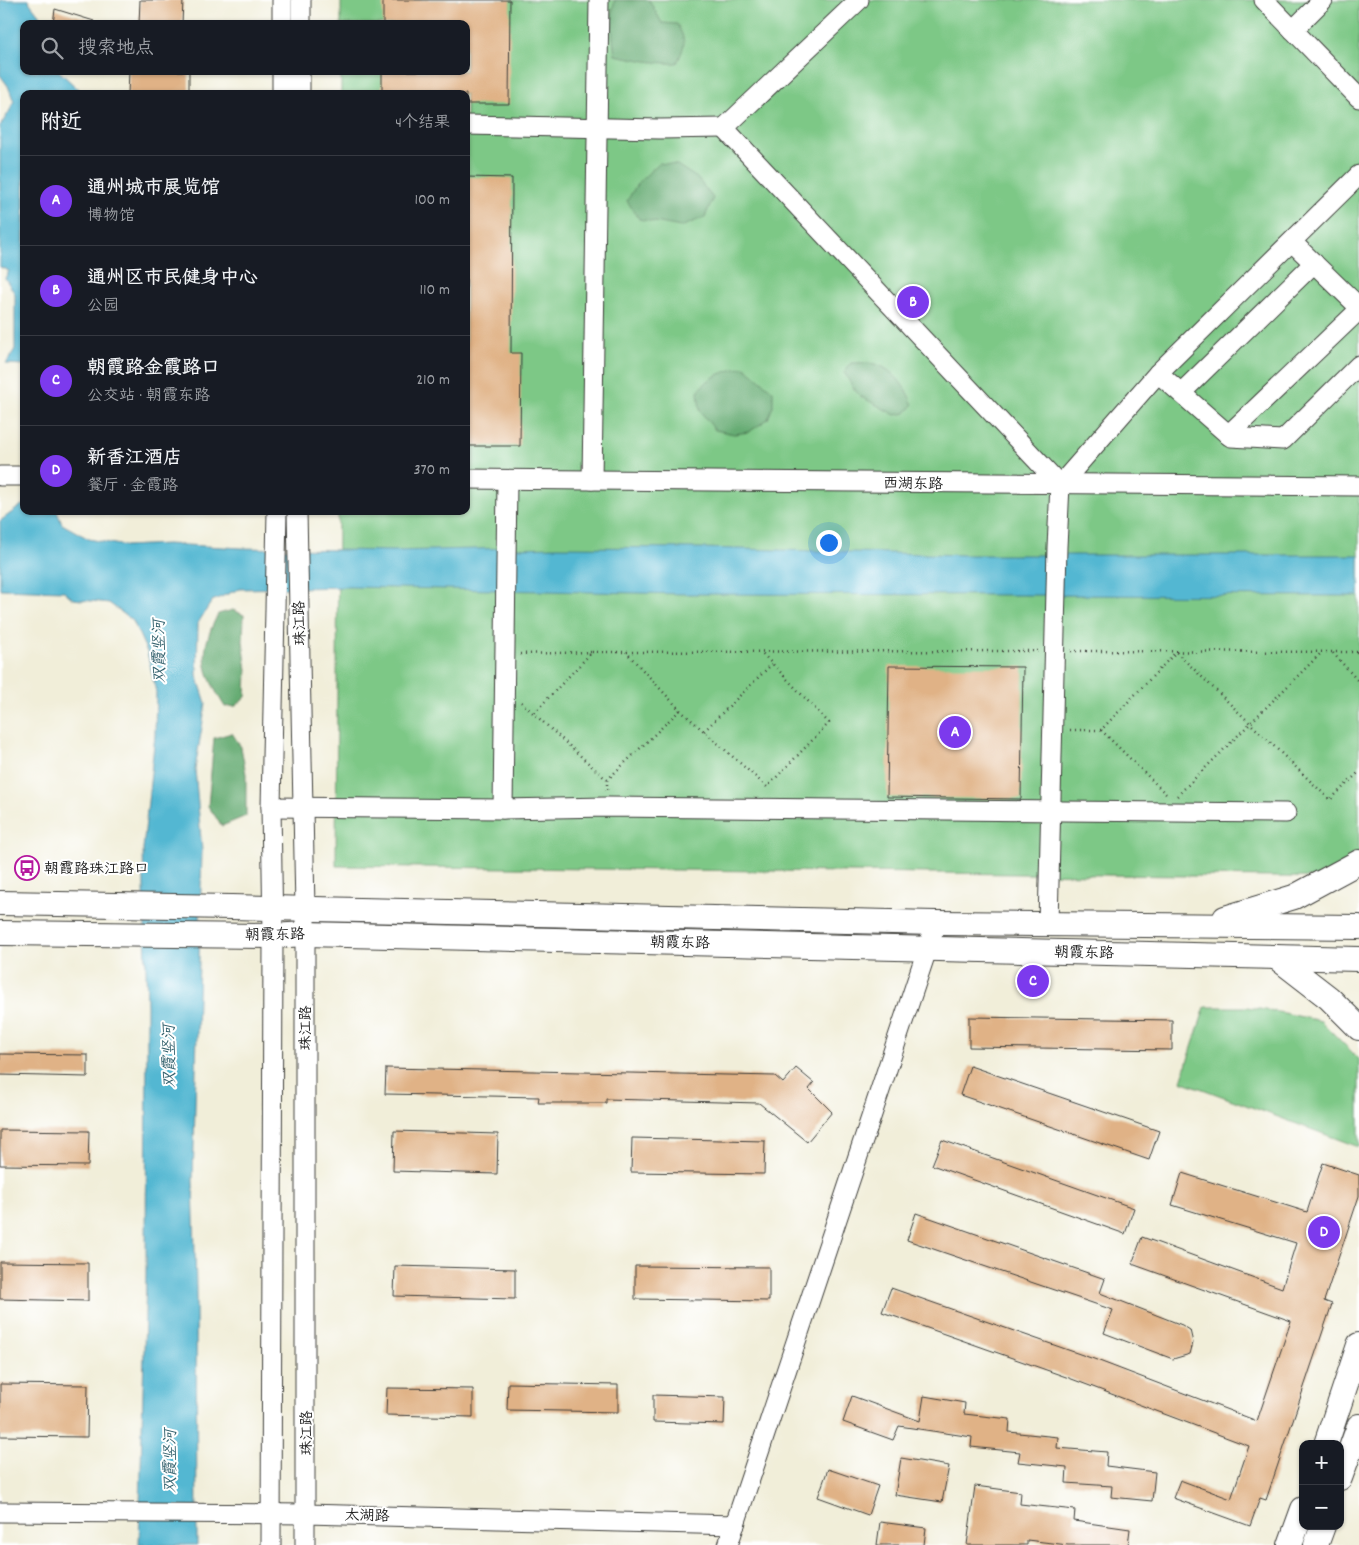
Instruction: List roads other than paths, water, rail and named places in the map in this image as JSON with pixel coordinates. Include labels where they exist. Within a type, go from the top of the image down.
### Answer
[{"type":"main road","points":[[1204,925],[1294,897],[1359,862]]},
{"type":"main road","name":"朝霞东路","points":[[0,903],[231,906],[936,923],[1359,927]]},
{"type":"main road","name":"朝霞东路","points":[[0,933],[230,934],[273,936],[305,934],[1359,959]]},
{"type":"main road","points":[[1276,957],[1329,998],[1359,1028]]},
{"type":"main road","points":[[1327,1440],[1359,1345]]},
{"type":"main road","points":[[1344,1467],[1359,1426]]},
{"type":"main road","points":[[1290,1545],[1299,1520]]},
{"type":"main road","points":[[1316,1545],[1322,1530]]},
{"type":"street","points":[[282,0],[282,20]]},
{"type":"street","points":[[300,20],[301,0]]},
{"type":"street","points":[[592,480],[599,0]]},
{"type":"street","points":[[470,125],[724,128],[859,0]]},
{"type":"street","points":[[1264,0],[1359,98]]},
{"type":"street","points":[[1293,30],[1322,0]]},
{"type":"street","points":[[282,75],[282,90]]},
{"type":"street","points":[[300,75],[300,90]]},
{"type":"street","points":[[724,128],[1060,485]]},
{"type":"street","points":[[1048,924],[1060,485],[1158,373],[1359,176]]},
{"type":"street","points":[[1228,435],[1359,309],[1292,242]]},
{"type":"street","points":[[1182,393],[1314,263]]},
{"type":"street","points":[[1158,373],[1231,437],[1283,440],[1359,365]]},
{"type":"street","points":[[0,476],[20,476]]},
{"type":"street","name":"西湖东路","points":[[470,479],[1359,486]]},
{"type":"street","points":[[503,809],[507,480]]},
{"type":"street","name":"珠江路","points":[[271,1545],[272,807],[277,515]]},
{"type":"street","name":"珠江路","points":[[297,515],[305,908],[305,1545]]},
{"type":"street","points":[[272,807],[1286,813]]},
{"type":"street","points":[[728,1545],[936,923]]},
{"type":"street","name":"太湖路","points":[[0,1512],[306,1514],[735,1524]]},
{"type":"water","points":[[0,0],[29,0],[43,20],[20,20],[20,75],[63,75],[79,90],[20,90],[20,365],[6,364],[15,349],[15,294],[5,278],[9,271],[0,267],[0,126],[14,102],[8,86],[0,75]]},
{"type":"water","name":"双霞竖河","points":[[20,506],[20,515],[59,515],[62,524],[89,539],[125,546],[167,544],[242,548],[392,551],[556,547],[703,548],[965,555],[1359,555],[1359,596],[685,594],[350,587],[239,589],[212,601],[198,623],[197,675],[206,703],[195,769],[202,851],[193,1181],[196,1287],[197,1545],[139,1545],[146,1275],[147,1007],[143,849],[155,735],[156,692],[147,652],[133,621],[109,603],[73,599],[64,591],[0,589],[0,521]]},
{"type":"place","name":"通州区市民健身中心","points":[[913,302]]},
{"type":"place","name":"通州城市展览馆","points":[[955,732]]},
{"type":"place","name":"朝霞路珠江路口","points":[[27,868]]},
{"type":"place","name":"朝霞路金霞路口","points":[[1033,981]]},
{"type":"place","name":"新香江酒店","points":[[1324,1232]]}]
